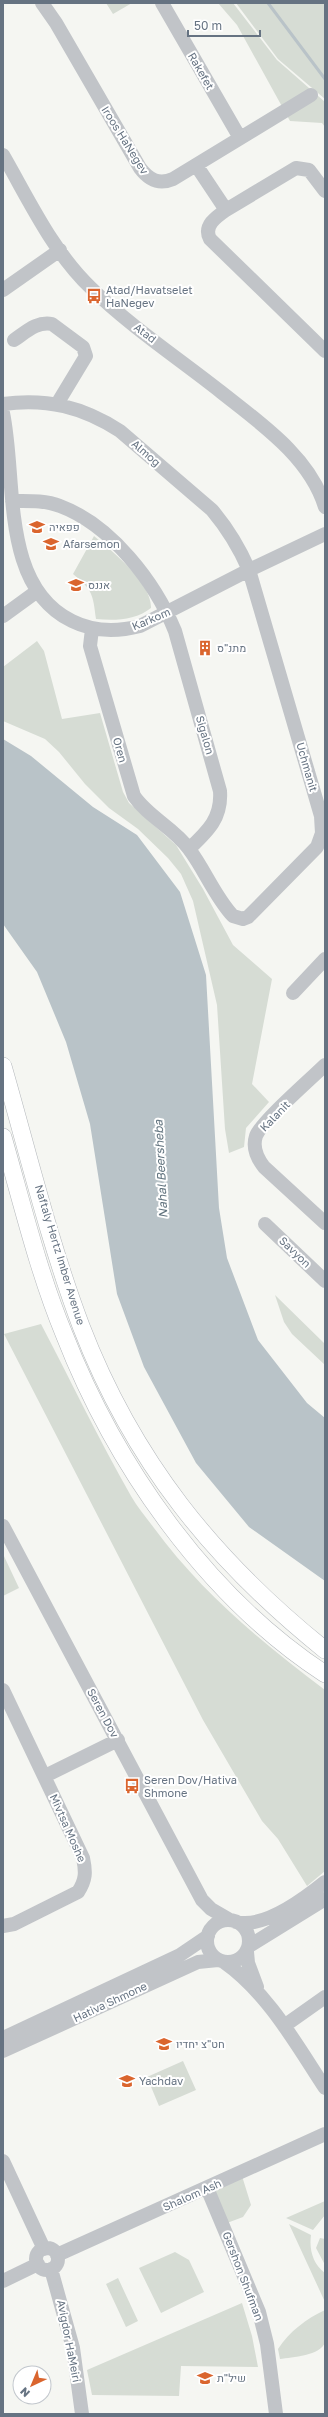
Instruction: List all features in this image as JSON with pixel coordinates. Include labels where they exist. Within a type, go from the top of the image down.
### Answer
[{"type":"main road","name":"Naftaly Hertz Imber Avenue","points":[[3,1066],[70,1294],[95,1358],[127,1425],[173,1497],[216,1549],[265,1600],[325,1650]]},
{"type":"main road","name":"Naftaly Hertz Imber Avenue","points":[[3,1137],[51,1300],[74,1360],[110,1434],[158,1508],[201,1562],[252,1614],[325,1674]]},
{"type":"street","name":"Iroos HaNegev","points":[[42,3],[147,176],[158,182],[169,181],[311,95]]},
{"type":"street","name":"Rakefet","points":[[162,3],[240,138]]},
{"type":"street","name":"Atad","points":[[3,155],[60,250],[77,274],[105,301],[275,437],[301,464],[320,490],[325,507]]},
{"type":"street","points":[[196,165],[226,210]]},
{"type":"street","points":[[325,191],[309,170],[296,168],[226,210],[210,225],[208,232],[210,239],[325,351]]},
{"type":"street","points":[[3,290],[60,250]]},
{"type":"street","points":[[14,340],[36,325],[46,323],[52,324],[83,347],[86,356],[56,404]]},
{"type":"street","name":"Almog","points":[[3,404],[31,401],[56,404],[89,414],[120,431],[193,493],[224,525],[250,570]]},
{"type":"street","name":"Karkom","points":[[3,413],[9,507],[21,558],[36,592],[64,618],[92,629],[124,630],[140,626],[325,534]]},
{"type":"street","points":[[9,507],[48,502],[61,506],[87,521],[127,556],[148,581],[168,613]]},
{"type":"street","name":"Uchmanit","points":[[189,849],[229,911],[233,916],[243,919],[255,912],[311,854],[322,833],[321,816],[250,570]]},
{"type":"street","points":[[3,616],[36,592]]},
{"type":"street","name":"Sigalon","points":[[168,613],[175,631],[220,791],[220,807],[216,819],[208,832],[189,849]]},
{"type":"street","name":"Oren","points":[[92,629],[90,646],[134,796],[145,809],[176,834],[189,849]]},
{"type":"street","points":[[293,993],[325,959]]},
{"type":"street","name":"Kalanit","points":[[323,1218],[264,1167],[255,1152],[255,1144],[256,1136],[265,1122],[325,1065]]},
{"type":"street","name":"Savyon","points":[[265,1224],[325,1281]]},
{"type":"street","name":"Seren Dov","points":[[3,1526],[202,1900],[211,1910],[233,1921]]},
{"type":"street","points":[[3,1690],[45,1776],[118,1740]]},
{"type":"street","name":"Mivtsa Moshe","points":[[3,1926],[14,1924],[68,1898],[78,1892],[85,1882],[86,1870],[83,1858],[45,1776]]},
{"type":"street","points":[[325,1882],[307,1896],[271,1917],[247,1925],[233,1921],[218,1923],[209,1934],[210,1953],[238,1972],[261,1997],[284,2026],[325,2088]]},
{"type":"street","points":[[221,1961],[235,1962],[248,1949],[325,1899]]},
{"type":"street","name":"Seren Dov","points":[[202,1900],[209,1934]]},
{"type":"street","points":[[233,1921],[247,1931],[252,1978],[261,1997]]},
{"type":"street","name":"Hativa Shmone","points":[[3,2038],[180,1955],[209,1934]]},
{"type":"street","name":"Hativa Shmone","points":[[3,2051],[198,1962],[221,1961]]},
{"type":"street","points":[[284,2026],[325,1997]]},
{"type":"street","name":"Shalom Ash","points":[[57,2255],[325,2134]]},
{"type":"street","points":[[3,2161],[44,2249]]},
{"type":"street","name":"Gershon Shufman","points":[[207,2188],[259,2312],[267,2344],[276,2414]]},
{"type":"street","points":[[44,2249],[52,2249],[57,2255],[57,2263],[52,2269],[45,2269],[38,2264],[37,2255],[44,2249]]},
{"type":"street","points":[[3,2281],[38,2264]]},
{"type":"street","name":"Avigdor HaMeiri","points":[[52,2269],[73,2348],[82,2414]]},
{"type":"shaded area","points":[[106,3],[132,3],[113,14]]},
{"type":"shaded area","points":[[218,3],[233,3],[277,60],[325,102],[325,127],[322,123],[290,121],[237,25]]},
{"type":"shaded area","points":[[236,3],[325,3],[325,99],[278,59]]},
{"type":"shaded area","points":[[94,536],[130,568],[138,578],[150,598],[151,608],[139,615],[125,619],[96,619],[91,594],[85,584],[73,574]]},
{"type":"shaded area","points":[[37,641],[44,651],[62,719],[100,713],[123,792],[129,803],[176,845],[203,889],[233,945],[272,979],[252,1084],[269,1102],[246,1128],[244,1147],[229,1153],[225,1129],[217,1005],[193,901],[181,874],[168,858],[138,829],[109,808],[85,784],[59,752],[45,739],[3,721],[3,667]]},
{"type":"shaded area","points":[[275,1295],[325,1344],[325,1365],[292,1334],[284,1322]]},
{"type":"shaded area","points":[[41,1324],[119,1475],[136,1504],[154,1528],[172,1551],[212,1595],[278,1654],[325,1690],[325,1871],[307,1886],[278,1839],[262,1821],[203,1720],[4,1334]]},
{"type":"shaded area","points":[[3,1554],[19,1588],[3,1596]]},
{"type":"shaded area","points":[[183,2061],[196,2090],[159,2106],[147,2077]]},
{"type":"shaded area","points":[[242,2176],[251,2205],[243,2217],[227,2223],[215,2191]]},
{"type":"shaded area","points":[[325,2201],[325,2215],[313,2230],[286,2218]]},
{"type":"shaded area","points":[[289,2224],[311,2235],[311,2251],[317,2265],[325,2273],[325,2302]]},
{"type":"shaded area","points":[[320,2238],[325,2239],[325,2265],[316,2248]]},
{"type":"shaded area","points":[[175,2252],[189,2260],[204,2292],[161,2313],[139,2268]]},
{"type":"shaded area","points":[[118,2278],[138,2321],[126,2327],[106,2284]]},
{"type":"shaded area","points":[[242,2303],[252,2336],[258,2367],[181,2366],[179,2396],[92,2395],[87,2370]]},
{"type":"shaded area","points":[[325,2310],[326,2338],[322,2347],[306,2355],[280,2359],[278,2349],[293,2331],[311,2317]]},
{"type":"water","name":"Nahal Beersheba","points":[[3,739],[31,756],[93,807],[137,835],[180,892],[206,975],[219,1208],[227,1258],[258,1340],[307,1403],[325,1418],[325,1581],[249,1527],[196,1463],[144,1367],[117,1294],[90,1124],[66,1042],[37,972],[3,924]]},
{"type":"waterway","points":[[268,3],[325,79]]},
{"type":"place","name":"Atad/Havatselet HaNegev","points":[[94,296]]},
{"type":"place","name":"פפאיה","points":[[37,527]]},
{"type":"place","name":"Afarsemon","points":[[51,544]]},
{"type":"place","name":"אננס","points":[[76,585]]},
{"type":"place","name":"מתנ\"ס","points":[[205,648]]},
{"type":"place","name":"Seren Dov/Hativa Shmone","points":[[132,1786]]},
{"type":"place","name":"חט\"צ יחדיו","points":[[164,2044]]},
{"type":"place","name":"Yachdav","points":[[127,2081]]},
{"type":"place","name":"שיל\"ת","points":[[205,2378]]}]
